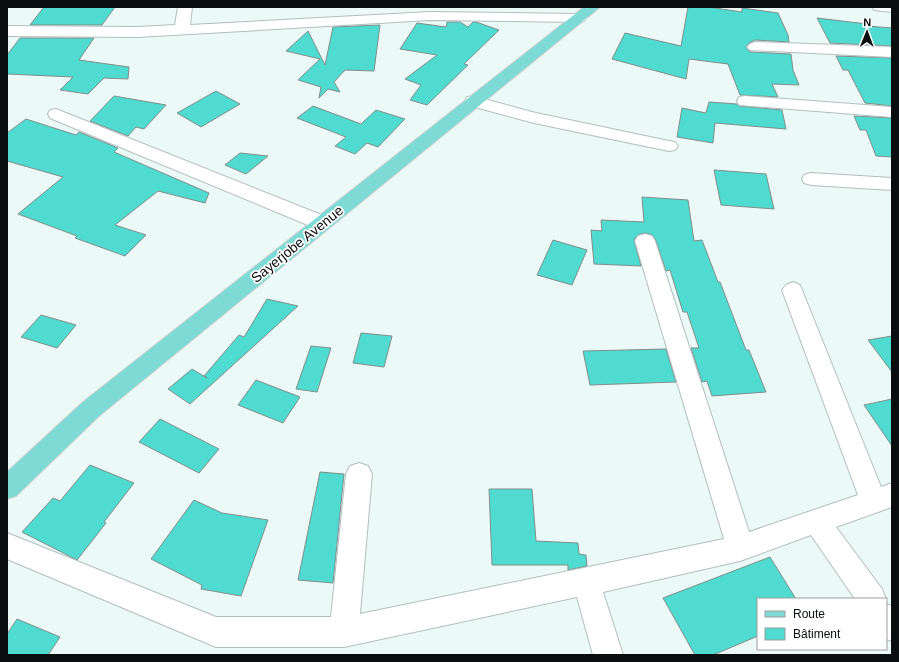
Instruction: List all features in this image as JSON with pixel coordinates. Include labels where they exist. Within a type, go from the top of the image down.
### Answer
[{"type":"main road","name":"Sayerjobe Avenue","points":[[7,488],[91,409],[586,12]]},
{"type":"street","points":[[182,29],[185,7]]},
{"type":"street","points":[[879,7],[892,8]]},
{"type":"street","points":[[7,31],[138,32],[430,16],[502,18],[586,12]]},
{"type":"street","points":[[755,47],[892,52]]},
{"type":"street","points":[[473,102],[534,118],[668,146]]},
{"type":"street","points":[[745,102],[892,112]]},
{"type":"street","points":[[56,114],[322,223]]},
{"type":"street","points":[[811,179],[892,184]]},
{"type":"street","points":[[645,241],[740,548]]},
{"type":"street","points":[[7,546],[216,632],[344,632],[586,582],[740,548],[818,522],[883,498],[793,290]]},
{"type":"street","points":[[344,632],[359,474]]},
{"type":"street","points":[[818,522],[871,598]]},
{"type":"street","points":[[586,582],[608,655]]},
{"type":"building","points":[[44,7],[115,7],[102,25],[30,25]]},
{"type":"building","points":[[688,7],[708,7],[742,12],[742,8],[778,13],[788,35],[789,42],[755,40],[749,43],[746,47],[750,52],[791,54],[793,70],[799,85],[772,84],[778,97],[740,95],[728,64],[689,59],[686,79],[612,59],[625,33],[681,46]]},
{"type":"building","points":[[817,18],[867,24],[867,26],[892,28],[892,46],[830,43]]},
{"type":"building","points":[[447,22],[460,22],[468,27],[473,22],[476,22],[499,30],[464,64],[468,65],[427,105],[410,100],[421,85],[405,79],[437,55],[400,49],[417,23],[446,27]]},
{"type":"building","points":[[380,25],[374,71],[345,70],[334,82],[340,92],[328,89],[319,98],[321,87],[298,80],[320,59],[286,51],[308,31],[325,65],[333,27]]},
{"type":"building","points":[[20,38],[94,38],[79,60],[129,67],[128,79],[104,78],[88,94],[60,90],[73,77],[7,74],[7,55]]},
{"type":"building","points":[[836,56],[892,58],[892,106],[865,103],[848,70],[843,70]]},
{"type":"building","points":[[216,91],[240,104],[201,127],[177,113]]},
{"type":"building","points":[[114,96],[166,105],[144,129],[136,127],[128,136],[90,121]]},
{"type":"building","points":[[709,102],[782,110],[786,129],[715,123],[713,143],[677,137],[682,108],[706,113]]},
{"type":"building","points":[[313,106],[361,124],[376,110],[405,119],[378,147],[367,143],[355,154],[335,146],[346,137],[297,118]]},
{"type":"building","points":[[854,116],[892,118],[892,157],[876,156],[866,130],[860,130]]},
{"type":"building","points":[[26,119],[76,135],[79,132],[118,148],[114,152],[209,193],[205,203],[158,191],[115,225],[146,235],[125,256],[75,238],[77,236],[18,214],[63,177],[7,161],[7,133]]},
{"type":"building","points":[[240,153],[268,156],[246,174],[225,165]]},
{"type":"building","points":[[714,170],[766,174],[774,209],[721,205]]},
{"type":"building","points":[[642,197],[688,200],[694,241],[702,240],[746,350],[749,350],[766,392],[712,396],[707,381],[702,382],[691,348],[699,348],[687,312],[683,312],[670,270],[666,271],[656,241],[652,235],[645,233],[638,235],[634,240],[641,266],[594,264],[591,230],[602,231],[601,220],[644,222]]},
{"type":"building","points":[[553,240],[587,250],[572,285],[537,275]]},
{"type":"building","points":[[267,299],[298,306],[190,404],[168,389],[192,369],[207,378],[204,376],[239,335],[244,337]]},
{"type":"building","points":[[41,315],[76,325],[57,348],[21,337]]},
{"type":"building","points":[[361,333],[392,336],[384,367],[353,363]]},
{"type":"building","points":[[892,336],[892,372],[868,340]]},
{"type":"building","points":[[311,346],[331,348],[317,392],[296,389]]},
{"type":"building","points":[[666,349],[676,382],[590,385],[583,351]]},
{"type":"building","points":[[256,380],[300,397],[283,423],[238,405]]},
{"type":"building","points":[[892,399],[892,446],[864,405]]},
{"type":"building","points":[[160,419],[219,449],[199,473],[139,442]]},
{"type":"building","points":[[90,465],[134,483],[104,522],[106,523],[77,560],[22,532],[53,498],[60,501]]},
{"type":"building","points":[[320,472],[344,474],[333,583],[298,580]]},
{"type":"building","points":[[489,489],[532,489],[536,541],[578,543],[579,554],[586,555],[587,566],[568,570],[568,565],[492,565]]},
{"type":"building","points":[[194,500],[222,513],[268,520],[241,596],[201,589],[202,585],[151,559]]},
{"type":"building","points":[[770,557],[795,598],[757,598],[757,636],[713,655],[695,655],[663,598]]},
{"type":"building","points":[[17,619],[60,637],[48,655],[7,655],[7,634]]}]
